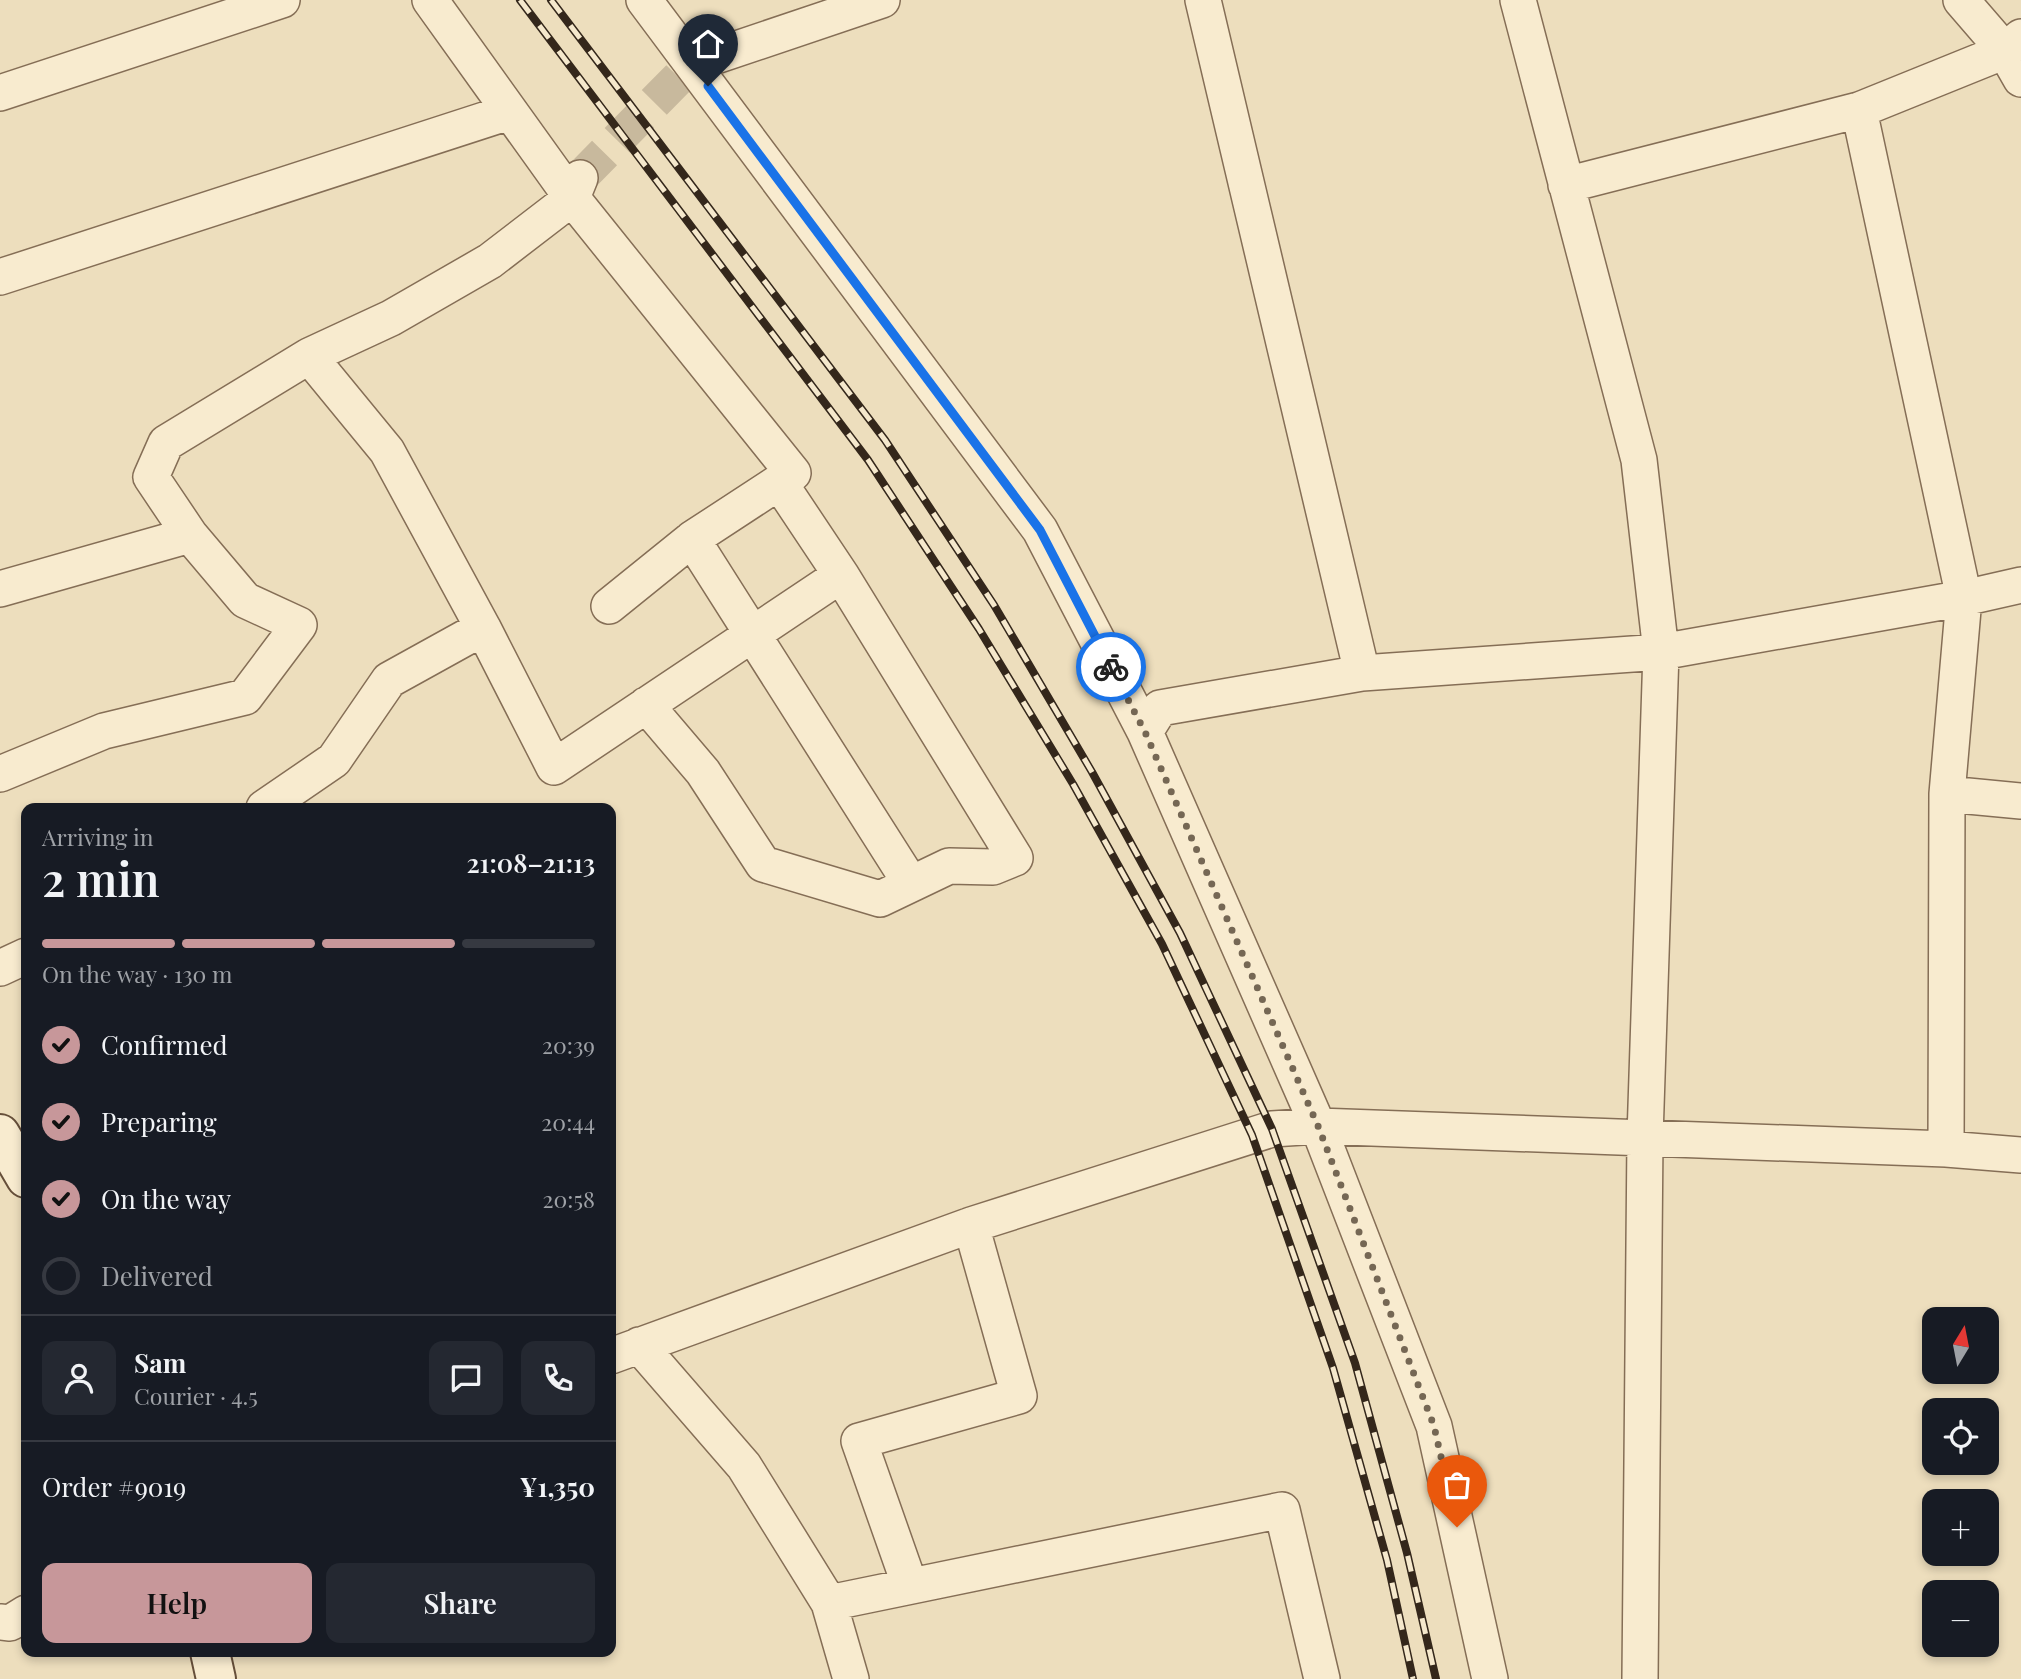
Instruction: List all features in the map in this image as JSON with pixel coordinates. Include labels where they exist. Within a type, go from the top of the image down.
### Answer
[{"type":"main road","points":[[0,1134],[21,1170]]},
{"type":"main road","points":[[211,1657],[216,1679]]},
{"type":"street","points":[[0,93],[282,0]]},
{"type":"street","points":[[429,0],[509,112],[576,188],[793,473],[692,539],[609,606]]},
{"type":"street","points":[[644,0],[1040,530],[1145,732],[1318,1126],[1434,1426],[1490,1679]]},
{"type":"street","points":[[692,64],[882,0]]},
{"type":"street","points":[[1203,0],[1362,673]]},
{"type":"street","points":[[1518,0],[1639,460],[1661,652],[1645,1137],[1640,1679]]},
{"type":"street","points":[[1566,185],[1859,110],[2016,56],[1961,0]]},
{"type":"street","points":[[1859,110],[1964,598],[1947,794],[1946,1149]]},
{"type":"street","points":[[0,277],[509,112]]},
{"type":"street","points":[[0,774],[104,731],[245,697],[299,625],[245,600],[190,535],[151,477],[166,443],[309,356],[391,318],[490,261],[576,188]]},
{"type":"street","points":[[309,356],[387,451],[554,767],[841,575]]},
{"type":"street","points":[[646,705],[703,772],[764,864],[880,899],[949,866],[993,867],[1015,858],[841,575],[779,482]]},
{"type":"street","points":[[0,589],[190,535]]},
{"type":"street","points":[[692,539],[911,884]]},
{"type":"street","points":[[1145,732],[1160,708],[1362,673],[1661,652],[1964,598],[2021,585]]},
{"type":"street","points":[[271,803],[334,760],[389,680],[482,628]]},
{"type":"street","points":[[1947,794],[2021,802]]},
{"type":"street","points":[[0,968],[21,958]]},
{"type":"street","points":[[851,1679],[829,1603],[744,1466],[625,1350],[971,1225],[1272,1129],[1318,1126],[1645,1137],[1946,1149],[2021,1155]]},
{"type":"street","points":[[910,1586],[859,1441],[1019,1396],[971,1225]]},
{"type":"street","points":[[829,1603],[1282,1510],[1322,1679]]},
{"type":"street","points":[[0,1622],[10,1623],[21,1616]]},
{"type":"tunnel","points":[[580,178],[692,64]]},
{"type":"railway","points":[[520,0],[868,460],[979,629],[1073,784],[1162,944],[1252,1135],[1333,1368],[1387,1560],[1413,1679]]},
{"type":"railway","points":[[551,0],[885,440],[994,605],[1092,772],[1180,933],[1272,1129],[1355,1363],[1407,1553],[1436,1679]]},
{"type":"way so far","points":[[1111,667],[1145,732],[1318,1126],[1434,1426],[1457,1527]]},
{"type":"route","points":[[708,86],[1040,530],[1111,667]]}]
